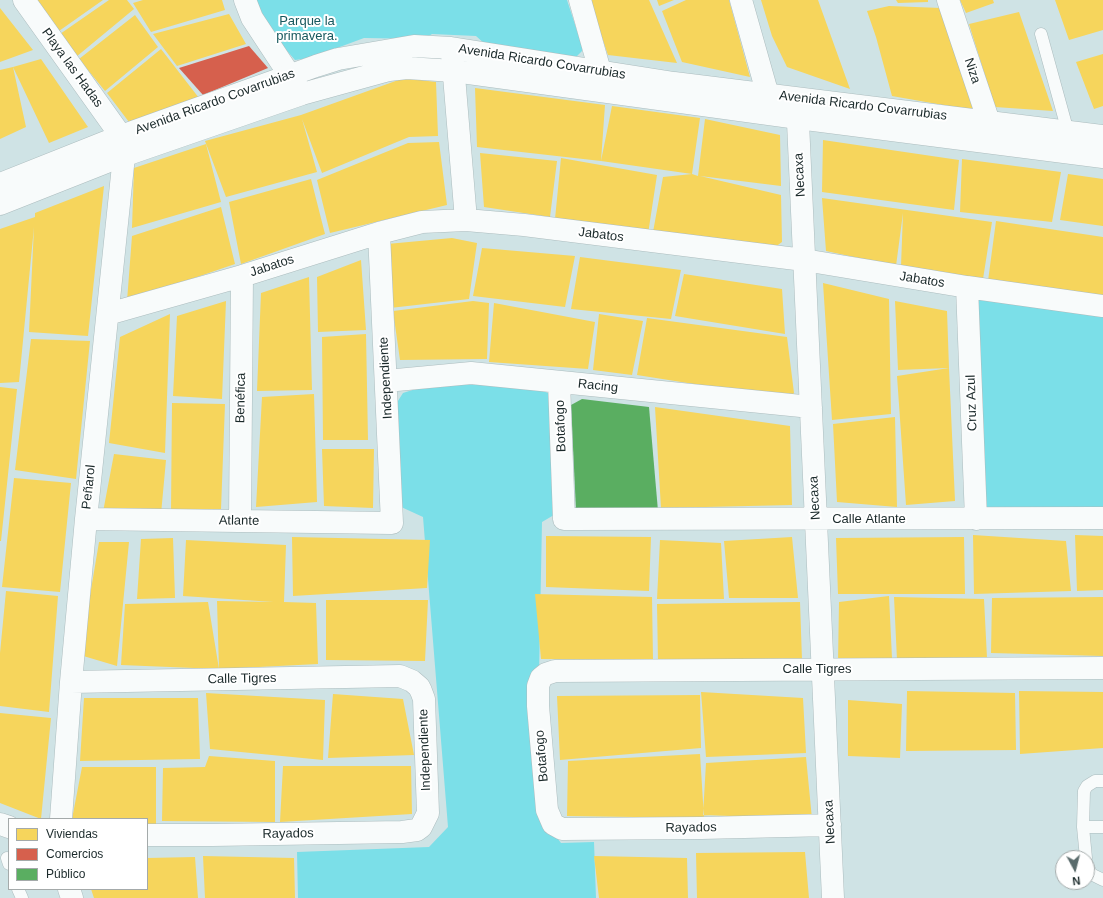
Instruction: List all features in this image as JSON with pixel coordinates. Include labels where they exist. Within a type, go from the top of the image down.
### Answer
[{"type":"street","name":"Playa las Hadas","points":[[24,0],[122,146]]},
{"type":"street","points":[[245,0],[252,18],[302,94]]},
{"type":"street","points":[[580,0],[604,82]]},
{"type":"street","points":[[741,0],[770,104]]},
{"type":"street","name":"Niza","points":[[948,0],[996,143]]},
{"type":"street","name":"Avenida Ricardo Covarrubias","points":[[0,204],[122,146],[290,74],[338,59],[405,47],[451,48],[604,82]]},
{"type":"street","points":[[451,48],[466,220]]},
{"type":"street","name":"Avenida Ricardo Covarrubias","points":[[0,184],[122,146],[389,70],[428,68],[604,82],[770,104],[996,143],[1103,158]]},
{"type":"street","name":"Avenida Ricardo Covarrubias","points":[[797,108],[990,122],[1103,136]]},
{"type":"street","name":"Necaxa","points":[[797,108],[833,898]]},
{"type":"street","name":"Peñarol","points":[[61,818],[71,682],[86,519],[108,314],[122,146]]},
{"type":"street","name":"Jabatos","points":[[108,314],[242,276],[379,233],[422,222],[466,220],[524,225],[804,260],[967,287],[1103,306]]},
{"type":"street","name":"Independiente","points":[[379,233],[392,523]]},
{"type":"street","name":"Benéfica","points":[[240,521],[242,276]]},
{"type":"street","name":"Cruz Azul","points":[[967,287],[976,519]]},
{"type":"street","name":"Racing","points":[[386,381],[471,373],[811,407]]},
{"type":"street","name":"Botafogo","points":[[559,382],[564,519]]},
{"type":"street","name":"Calle Atlante","points":[[564,519],[1103,518]]},
{"type":"street","name":"Atlante","points":[[86,519],[392,523]]},
{"type":"street","name":"Calle Tigres","points":[[538,686],[546,674],[556,671],[1103,668]]},
{"type":"street","name":"Calle Tigres","points":[[71,682],[400,676],[412,681]]},
{"type":"street","name":"Independiente","points":[[412,681],[419,687],[424,699],[428,814],[424,822]]},
{"type":"street","name":"Botafogo","points":[[538,686],[547,810],[553,824]]},
{"type":"street","name":"Rayados","points":[[148,835],[402,832],[417,830],[424,822]]},
{"type":"street","name":"Rayados","points":[[553,824],[562,829],[570,830],[830,825]]},
{"type":"lane","points":[[1041,34],[1068,132]]},
{"type":"lane","points":[[1085,850],[1083,827],[1084,791],[1087,786],[1095,781],[1103,781]]},
{"type":"lane","points":[[1083,827],[1103,827]]},
{"type":"green space","name":"Parque la primavera.","points":[[252,0],[567,0],[582,46],[582,51],[575,58],[486,45],[476,36],[432,34],[424,39],[364,38],[310,58],[295,60],[275,37]]},
{"type":"green space","points":[[967,287],[1103,306],[1103,519],[976,519]]},
{"type":"green space","points":[[452,381],[538,389],[548,393],[552,406],[559,512],[542,522],[539,674],[546,823],[561,843],[594,842],[596,898],[298,898],[297,852],[429,847],[448,827],[423,517],[399,506],[396,404],[403,393],[422,387]]},
{"type":"building: Viviendas","points":[[33,0],[103,0],[59,31]]},
{"type":"building: Viviendas","points":[[109,0],[127,0],[134,9],[76,57],[60,34]]},
{"type":"building: Viviendas","points":[[143,0],[222,0],[225,10],[151,32],[133,3]]},
{"type":"building: Viviendas","points":[[589,0],[649,0],[677,63],[608,55]]},
{"type":"building: Viviendas","points":[[657,0],[674,0],[659,6]]},
{"type":"building: Viviendas","points":[[686,0],[729,0],[750,77],[682,62],[662,11]]},
{"type":"building: Viviendas","points":[[761,0],[818,0],[850,89],[787,67],[772,36]]},
{"type":"building: Viviendas","points":[[896,0],[928,0],[928,2],[898,3]]},
{"type":"building: Viviendas","points":[[960,0],[993,0],[994,3],[966,13]]},
{"type":"building: Viviendas","points":[[1055,0],[1103,0],[1103,30],[1069,40]]},
{"type":"building: Viviendas","points":[[889,6],[941,8],[977,111],[892,96],[876,37],[867,11]]},
{"type":"building: Viviendas","points":[[0,8],[33,50],[0,62]]},
{"type":"building: Viviendas","points":[[1019,12],[1053,111],[995,107],[969,24]]},
{"type":"building: Viviendas","points":[[229,14],[246,44],[177,66],[153,34]]},
{"type":"building: Viviendas","points":[[135,15],[158,47],[105,91],[79,59]]},
{"type":"building: Viviendas","points":[[161,49],[199,98],[132,126],[107,93]]},
{"type":"building: Viviendas","points":[[1103,54],[1103,106],[1094,109],[1076,62]]},
{"type":"building: Viviendas","points":[[41,59],[88,127],[49,143],[13,67]]},
{"type":"building: Viviendas","points":[[13,67],[26,127],[0,139],[0,70]]},
{"type":"building: Viviendas","points":[[404,78],[436,82],[438,136],[409,137],[322,173],[302,119],[317,172],[226,197],[205,141],[301,115]]},
{"type":"building: Viviendas","points":[[475,88],[605,105],[601,161],[477,147]]},
{"type":"building: Viviendas","points":[[612,106],[700,118],[692,174],[601,161]]},
{"type":"building: Viviendas","points":[[705,119],[780,135],[781,186],[700,176],[781,195],[782,242],[771,250],[653,232],[663,177],[692,174],[698,176]]},
{"type":"building: Viviendas","points":[[823,140],[959,160],[954,210],[822,192]]},
{"type":"building: Viviendas","points":[[439,142],[447,205],[330,233],[317,180],[408,143]]},
{"type":"building: Viviendas","points":[[206,144],[221,202],[132,228],[134,168]]},
{"type":"building: Viviendas","points":[[480,153],[557,161],[550,217],[484,207]]},
{"type":"building: Viviendas","points":[[561,158],[657,175],[648,234],[555,219]]},
{"type":"building: Viviendas","points":[[962,159],[1061,172],[1052,222],[960,212]]},
{"type":"building: Viviendas","points":[[1068,174],[1103,179],[1103,226],[1060,220]]},
{"type":"building: Viviendas","points":[[311,179],[325,234],[241,264],[229,202]]},
{"type":"building: Viviendas","points":[[104,186],[88,336],[29,332],[34,227],[19,382],[0,383],[0,229],[35,217],[35,213]]},
{"type":"building: Viviendas","points":[[822,198],[992,222],[983,279],[901,266],[903,213],[896,266],[826,251]]},
{"type":"building: Viviendas","points":[[221,207],[235,264],[127,301],[132,236]]},
{"type":"building: Viviendas","points":[[996,221],[1103,237],[1103,297],[988,281]]},
{"type":"building: Viviendas","points":[[452,238],[477,243],[469,299],[390,308],[387,244]]},
{"type":"building: Viviendas","points":[[482,248],[575,256],[565,307],[473,296]]},
{"type":"building: Viviendas","points":[[580,257],[681,270],[671,319],[571,309]]},
{"type":"building: Viviendas","points":[[361,260],[366,330],[318,332],[317,277]]},
{"type":"building: Viviendas","points":[[684,274],[782,289],[785,334],[675,316]]},
{"type":"building: Viviendas","points":[[309,277],[312,390],[257,391],[261,293]]},
{"type":"building: Viviendas","points":[[823,283],[889,299],[891,414],[832,420]]},
{"type":"building: Viviendas","points":[[226,301],[222,399],[173,396],[177,316]]},
{"type":"building: Viviendas","points":[[473,301],[489,303],[487,359],[400,360],[393,311]]},
{"type":"building: Viviendas","points":[[895,301],[947,311],[949,368],[898,370]]},
{"type":"building: Viviendas","points":[[494,303],[595,322],[588,369],[489,362]]},
{"type":"building: Viviendas","points":[[170,314],[165,453],[109,443],[120,337]]},
{"type":"building: Viviendas","points":[[599,314],[643,321],[632,375],[593,370]]},
{"type":"building: Viviendas","points":[[647,318],[787,337],[794,393],[789,399],[637,375]]},
{"type":"building: Viviendas","points":[[366,334],[368,440],[323,440],[322,337]]},
{"type":"building: Viviendas","points":[[31,339],[90,341],[76,479],[15,470]]},
{"type":"building: Viviendas","points":[[949,368],[955,501],[906,505],[897,376]]},
{"type":"building: Viviendas","points":[[0,387],[17,389],[1,541],[0,541]]},
{"type":"building: Viviendas","points":[[314,394],[317,502],[256,507],[262,397]]},
{"type":"building: Viviendas","points":[[172,403],[225,404],[221,509],[171,511]]},
{"type":"building: Viviendas","points":[[655,407],[790,426],[792,505],[661,508]]},
{"type":"building: Viviendas","points":[[895,417],[897,507],[837,502],[833,424]]},
{"type":"building: Viviendas","points":[[322,449],[374,449],[373,508],[324,506]]},
{"type":"building: Viviendas","points":[[114,454],[166,460],[161,514],[103,512]]},
{"type":"building: Viviendas","points":[[14,478],[71,483],[60,592],[2,587]]},
{"type":"building: Viviendas","points":[[973,535],[1066,541],[1071,591],[974,594]]},
{"type":"building: Viviendas","points":[[1075,535],[1103,536],[1103,590],[1077,591]]},
{"type":"building: Viviendas","points":[[546,536],[651,537],[649,591],[546,587]]},
{"type":"building: Viviendas","points":[[292,537],[430,540],[427,588],[293,596]]},
{"type":"building: Viviendas","points":[[792,537],[798,598],[729,598],[724,541]]},
{"type":"building: Viviendas","points":[[964,537],[965,594],[838,594],[836,538]]},
{"type":"building: Viviendas","points":[[173,538],[175,598],[137,599],[141,539]]},
{"type":"building: Viviendas","points":[[186,540],[286,545],[284,602],[316,603],[318,664],[219,669],[217,601],[274,602],[183,596]]},
{"type":"building: Viviendas","points":[[660,540],[721,543],[724,599],[657,599]]},
{"type":"building: Viviendas","points":[[99,542],[129,542],[117,666],[80,655]]},
{"type":"building: Viviendas","points":[[6,591],[58,596],[49,712],[0,706],[0,653]]},
{"type":"building: Viviendas","points":[[535,594],[652,597],[653,660],[541,659]]},
{"type":"building: Viviendas","points":[[889,596],[892,658],[838,661],[839,602]]},
{"type":"building: Viviendas","points":[[894,597],[984,599],[987,658],[897,660]]},
{"type":"building: Viviendas","points":[[1103,597],[1103,656],[991,653],[992,598]]},
{"type":"building: Viviendas","points":[[326,600],[428,600],[425,661],[326,660]]},
{"type":"building: Viviendas","points":[[208,602],[219,669],[121,665],[125,604]]},
{"type":"building: Viviendas","points":[[800,602],[802,660],[658,662],[657,604]]},
{"type":"building: Viviendas","points":[[907,691],[1015,693],[1016,750],[906,751]]},
{"type":"building: Viviendas","points":[[1019,691],[1103,692],[1103,748],[1020,754]]},
{"type":"building: Viviendas","points":[[701,692],[803,698],[806,753],[706,757]]},
{"type":"building: Viviendas","points":[[206,693],[325,700],[323,760],[210,749]]},
{"type":"building: Viviendas","points":[[333,694],[403,699],[414,755],[328,758]]},
{"type":"building: Viviendas","points":[[700,695],[701,748],[560,760],[557,696]]},
{"type":"building: Viviendas","points":[[84,698],[198,698],[200,759],[80,761]]},
{"type":"building: Viviendas","points":[[848,700],[902,704],[900,758],[848,756]]},
{"type":"building: Viviendas","points":[[0,713],[51,718],[41,818],[0,803]]},
{"type":"building: Viviendas","points":[[700,754],[704,818],[567,816],[568,761]]},
{"type":"building: Viviendas","points":[[209,756],[275,761],[275,822],[162,821],[163,768],[205,767]]},
{"type":"building: Viviendas","points":[[806,757],[812,819],[703,815],[706,763]]},
{"type":"building: Viviendas","points":[[283,766],[411,766],[412,814],[280,822]]},
{"type":"building: Viviendas","points":[[82,767],[156,767],[156,825],[148,825],[148,818],[72,818]]},
{"type":"building: Viviendas","points":[[805,852],[809,898],[697,898],[696,853]]},
{"type":"building: Viviendas","points":[[203,856],[294,858],[295,898],[205,898]]},
{"type":"building: Viviendas","points":[[594,856],[687,858],[688,898],[599,898]]},
{"type":"building: Viviendas","points":[[195,857],[198,898],[94,898],[91,890],[148,890],[148,858]]},
{"type":"building: Comercios","points":[[249,46],[268,68],[203,95],[179,68]]},
{"type":"building: Público","points":[[582,399],[649,407],[658,511],[576,510],[571,405]]}]
